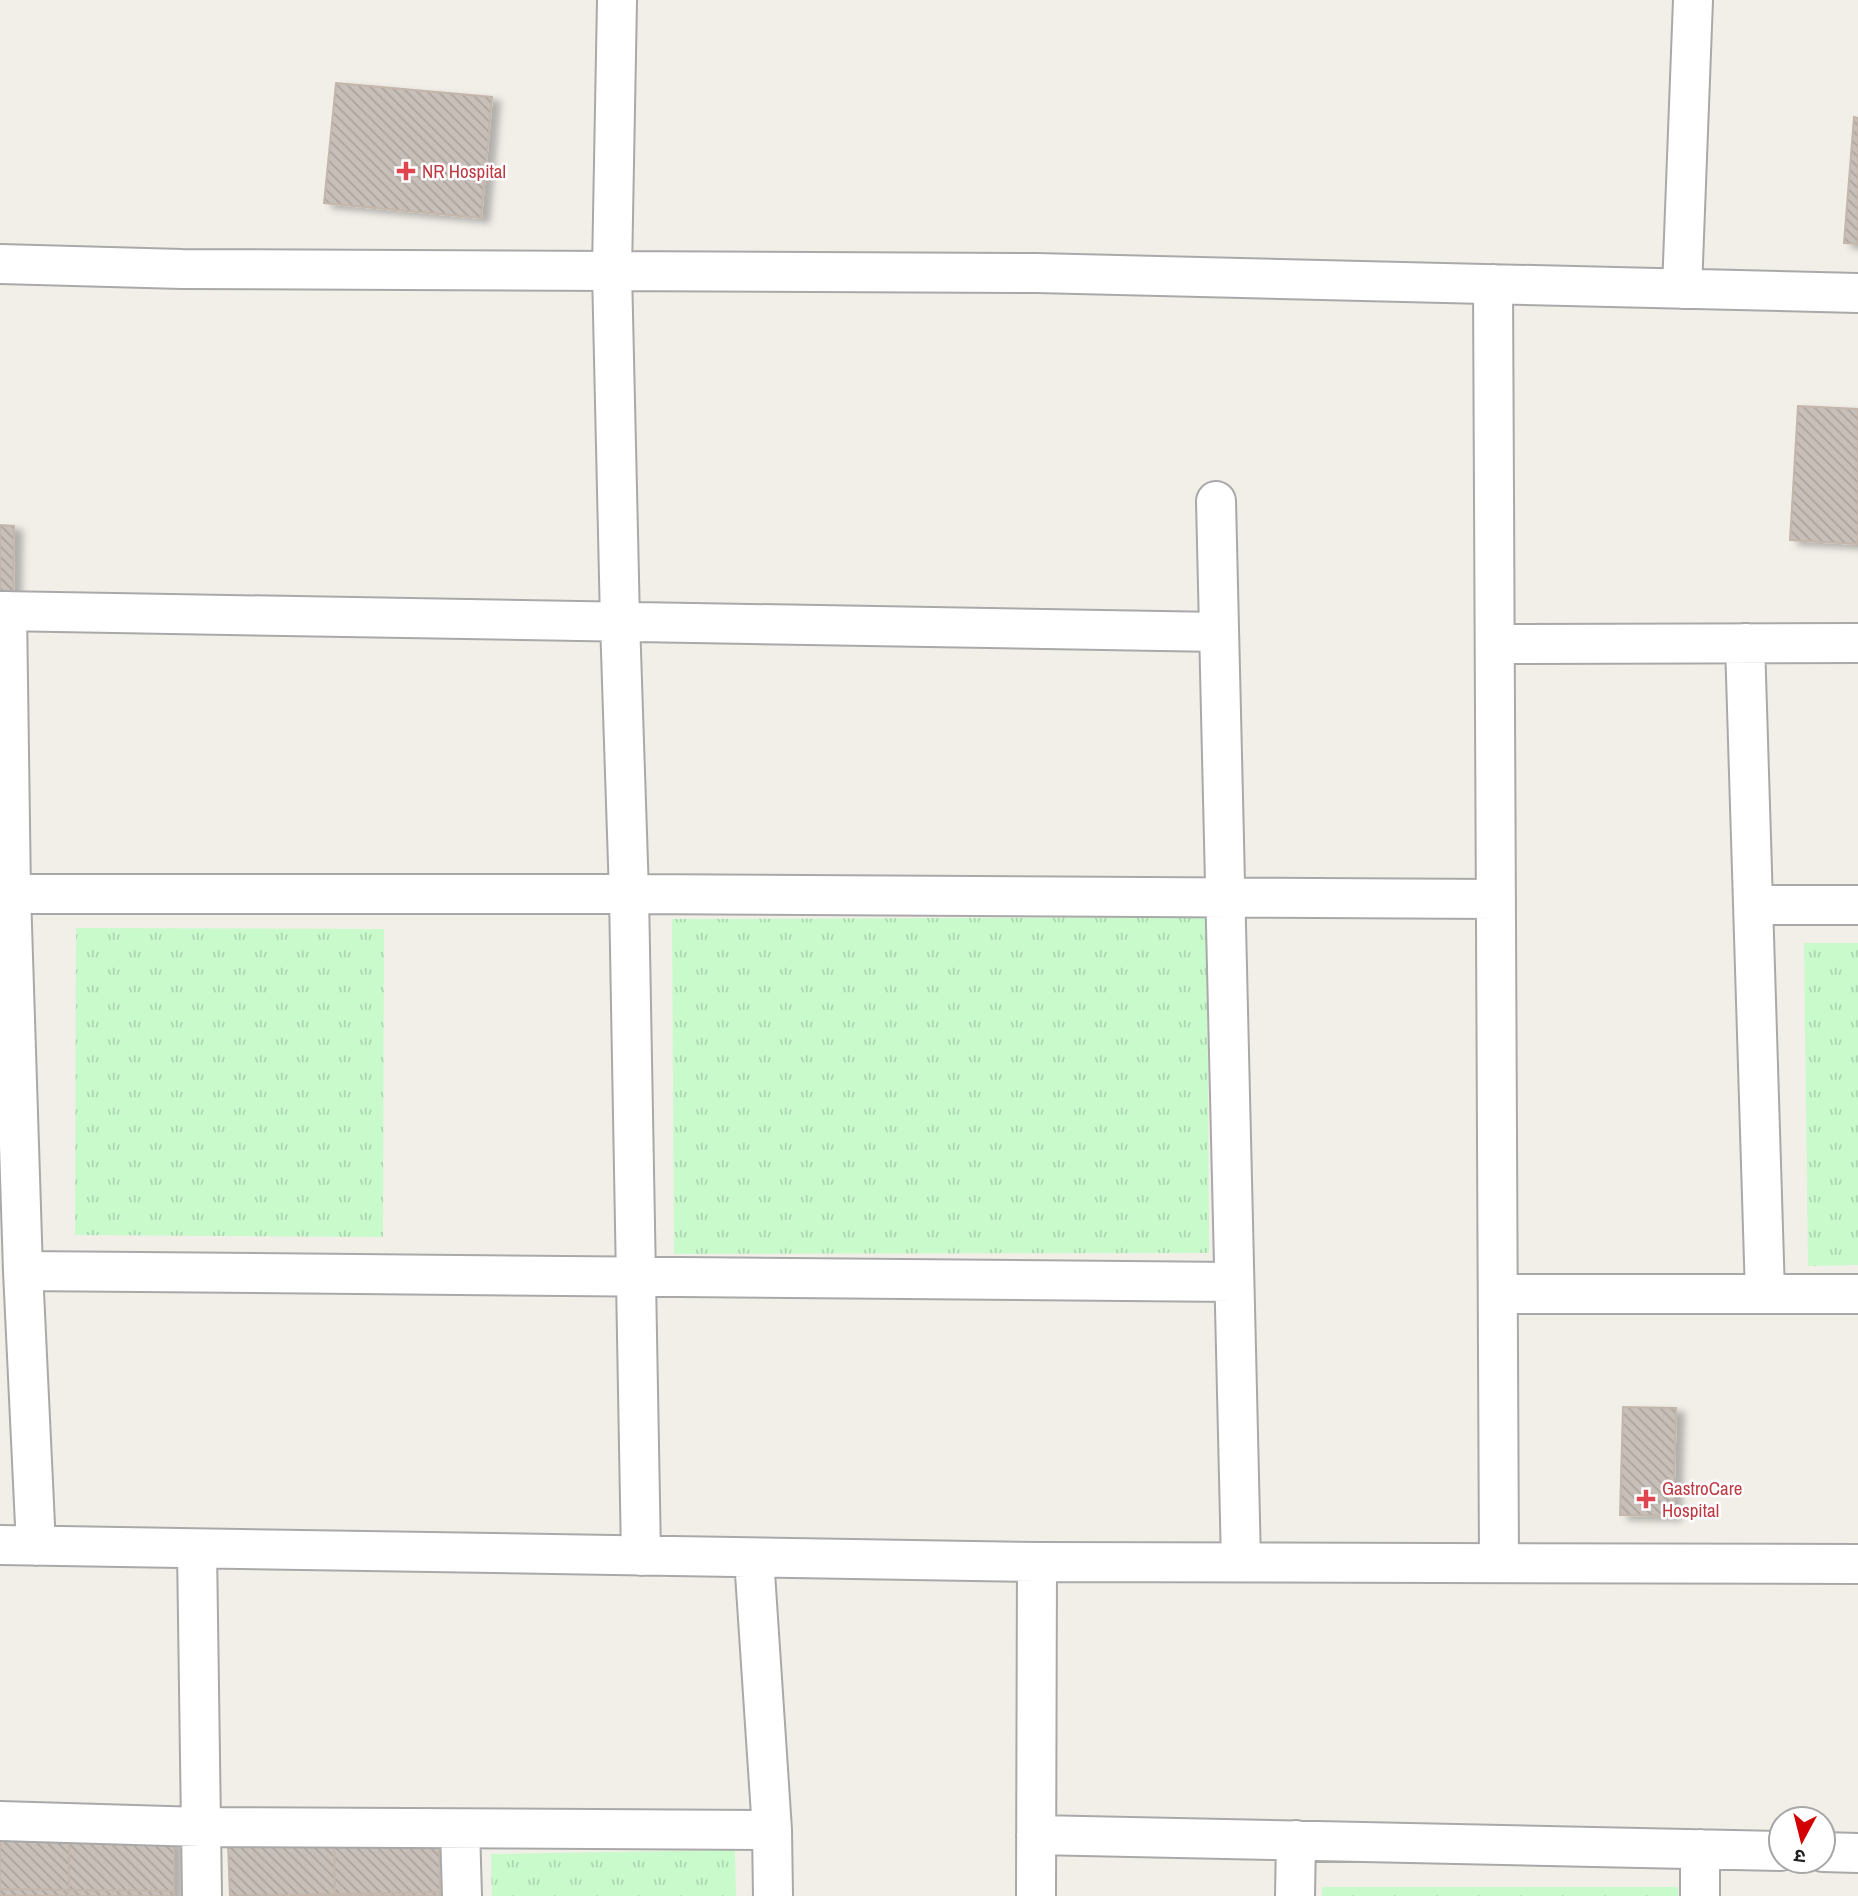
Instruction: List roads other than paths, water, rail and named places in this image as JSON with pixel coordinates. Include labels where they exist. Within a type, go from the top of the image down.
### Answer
[{"type":"street","points":[[617,0],[612,271],[629,894],[641,1556]]},
{"type":"street","points":[[1682,289],[1693,0]]},
{"type":"street","points":[[0,264],[196,270],[1050,273],[1858,293]]},
{"type":"street","points":[[1493,284],[1499,1563]]},
{"type":"street","points":[[1216,501],[1241,1562]]},
{"type":"street","points":[[1219,632],[4,611],[23,1271],[18,1546],[1037,1562],[1858,1564]]},
{"type":"street","points":[[1495,643],[1858,643]]},
{"type":"street","points":[[1745,643],[1765,1294]]},
{"type":"street","points":[[11,894],[1496,899]]},
{"type":"street","points":[[1754,905],[1858,905]]},
{"type":"street","points":[[23,1271],[1234,1282]]},
{"type":"street","points":[[1498,1294],[1858,1294]]},
{"type":"street","points":[[197,1549],[202,1896]]},
{"type":"street","points":[[754,1558],[772,1830],[773,1896]]},
{"type":"street","points":[[1036,1896],[1037,1562]]},
{"type":"street","points":[[0,1821],[201,1827],[772,1830]]},
{"type":"street","points":[[460,1829],[462,1896]]},
{"type":"street","points":[[1036,1835],[1767,1851]]},
{"type":"street","points":[[1295,1896],[1296,1840]]},
{"type":"street","points":[[1700,1849],[1700,1896]]},
{"type":"street","points":[[1837,1852],[1858,1853]]},
{"type":"place","name":"NR Hospital","points":[[406,171]]},
{"type":"place","name":"GastroCare Hospital","points":[[1646,1499]]}]
